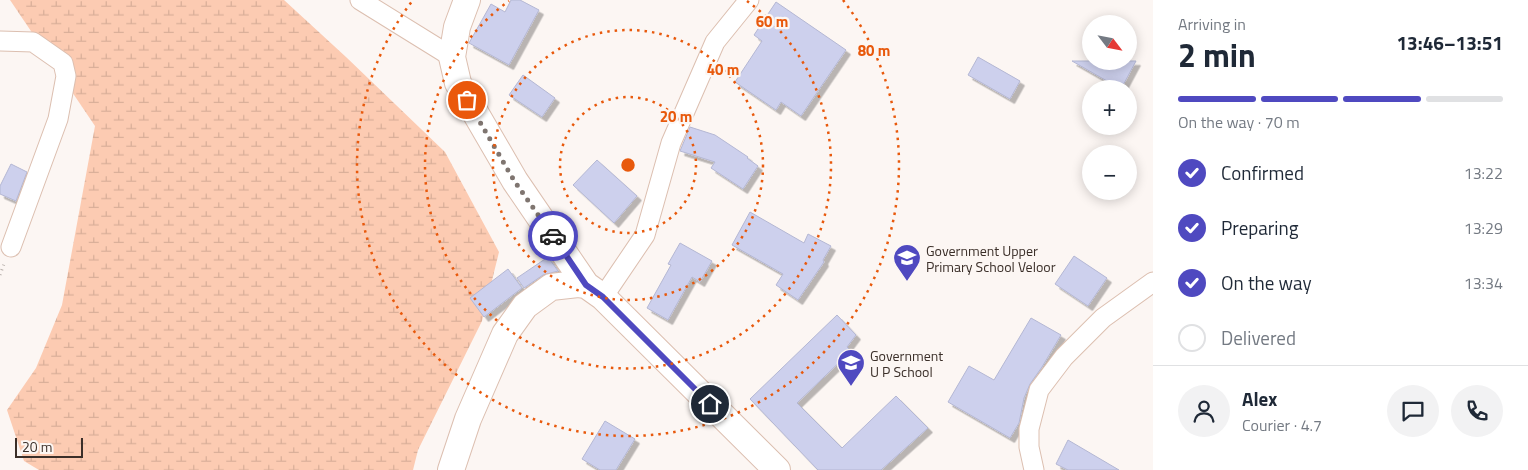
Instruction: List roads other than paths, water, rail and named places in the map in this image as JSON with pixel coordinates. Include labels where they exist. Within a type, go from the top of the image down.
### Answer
[{"type":"street","points":[[360,0],[452,58]]},
{"type":"street","points":[[467,0],[457,27],[452,58],[458,83],[510,173],[595,291],[777,470]]},
{"type":"street","points":[[595,291],[645,235],[671,143],[715,42],[749,0]]},
{"type":"street","points":[[0,41],[33,42],[63,63],[66,76],[58,118],[11,247]]},
{"type":"street","points":[[1034,470],[1029,447],[1029,429],[1038,390],[1064,356],[1103,318],[1153,282]]},
{"type":"street","points":[[451,470],[468,419],[505,334],[525,306],[551,287],[578,284],[595,291]]},
{"type":"place","name":"Government Upper Primary School Veloor","points":[[907,282]]},
{"type":"place","name":"Government U P School","points":[[851,387]]}]
